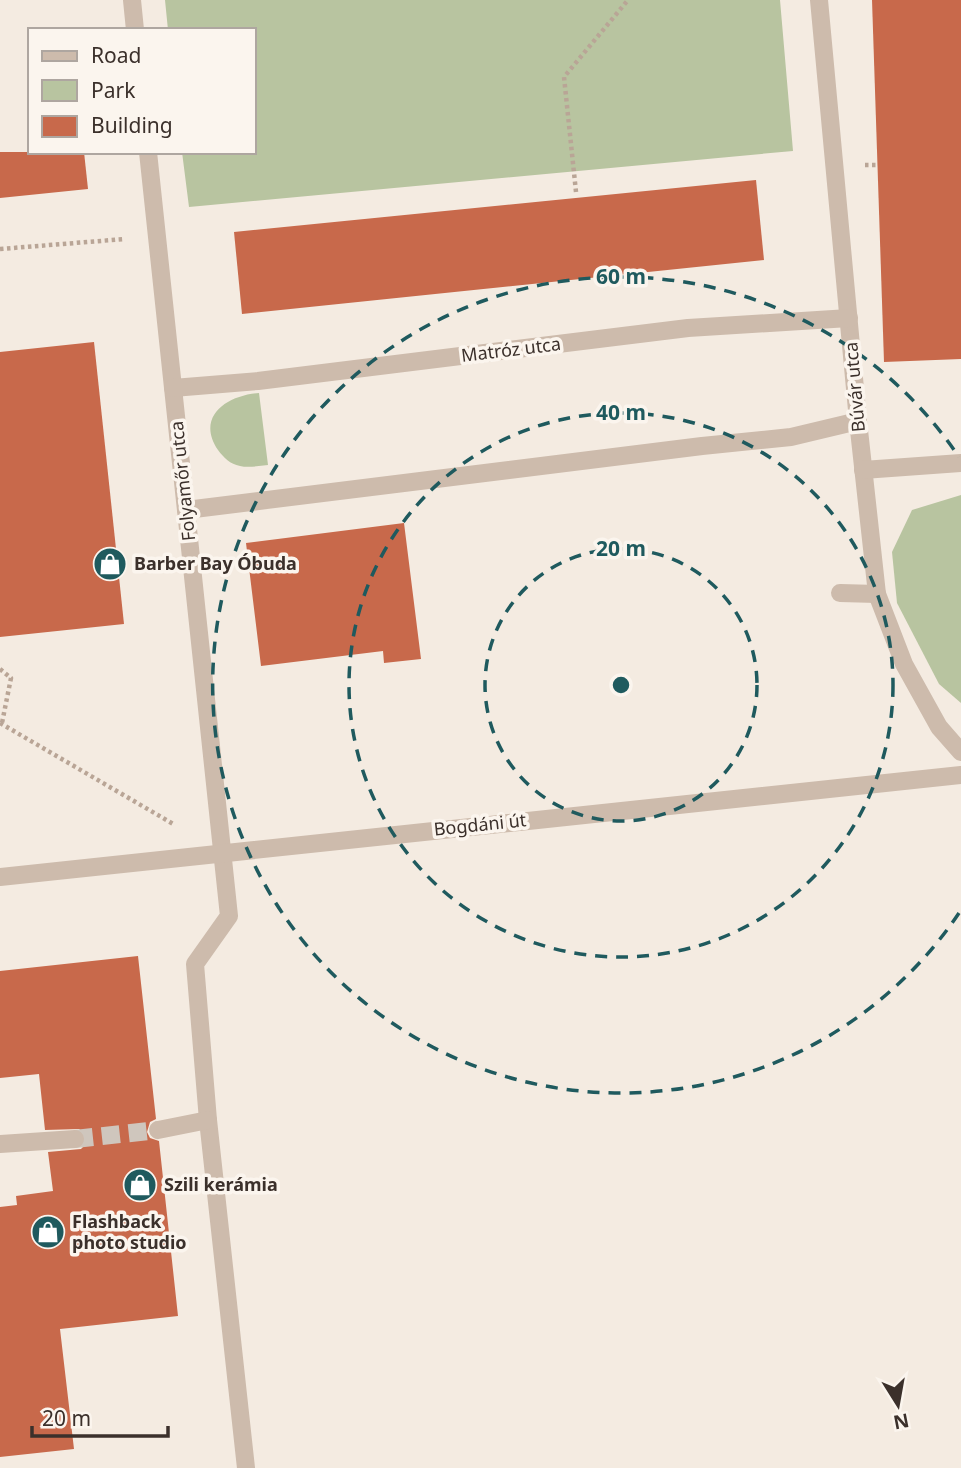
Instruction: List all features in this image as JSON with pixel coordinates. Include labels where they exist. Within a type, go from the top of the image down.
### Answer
[{"type":"street","points":[[132,0],[135,28]]},
{"type":"street","name":"Búvár utca","points":[[819,0],[877,594],[904,664],[939,727],[961,752]]},
{"type":"street","name":"Folyamőr utca","points":[[148,154],[229,916],[195,964],[208,1120],[246,1468]]},
{"type":"street","name":"Matróz utca","points":[[173,388],[271,379],[688,328],[849,318]]},
{"type":"street","points":[[186,510],[791,437],[858,421]]},
{"type":"street","points":[[863,470],[961,463]]},
{"type":"street","points":[[840,593],[877,594]]},
{"type":"street","name":"Bogdáni út","points":[[0,877],[961,775]]},
{"type":"street","points":[[158,1129],[208,1120]]},
{"type":"street","points":[[0,1144],[75,1139]]},
{"type":"path","points":[[576,192],[564,78],[628,0]]},
{"type":"path","points":[[863,166],[878,165]]},
{"type":"path","points":[[0,249],[157,236]]},
{"type":"path","points":[[0,669],[11,678],[1,723],[175,825]]},
{"type":"green space","points":[[165,0],[780,0],[793,151],[189,207],[182,154],[256,154],[256,28],[168,28]]},
{"type":"green space","points":[[259,393],[268,465],[243,467],[230,462],[218,450],[210,427],[218,410],[226,403]]},
{"type":"green space","points":[[961,495],[961,703],[939,684],[897,603],[892,552],[912,510]]},
{"type":"building","points":[[872,0],[961,0],[961,359],[884,362]]},
{"type":"building","points":[[0,152],[84,154],[88,189],[0,198]]},
{"type":"building","points":[[756,180],[764,260],[242,314],[234,232]]},
{"type":"building","points":[[94,342],[124,624],[0,637],[0,352]]},
{"type":"building","points":[[404,523],[421,659],[384,663],[383,651],[261,666],[246,543]]},
{"type":"building","points":[[138,956],[156,1119],[150,1122],[147,1132],[150,1138],[159,1141],[178,1316],[60,1329],[74,1449],[0,1457],[0,1207],[17,1205],[16,1196],[53,1191],[48,1152],[81,1149],[86,1139],[85,1133],[79,1129],[45,1130],[39,1074],[0,1078],[0,971]]},
{"type":"tunnel","points":[[75,1139],[158,1130]]},
{"type":"place","name":"Barber Bay Óbuda","points":[[110,564]]},
{"type":"place","name":"Szili kerámia","points":[[140,1185]]},
{"type":"place","name":"Flashback photo studio","points":[[48,1232]]}]
